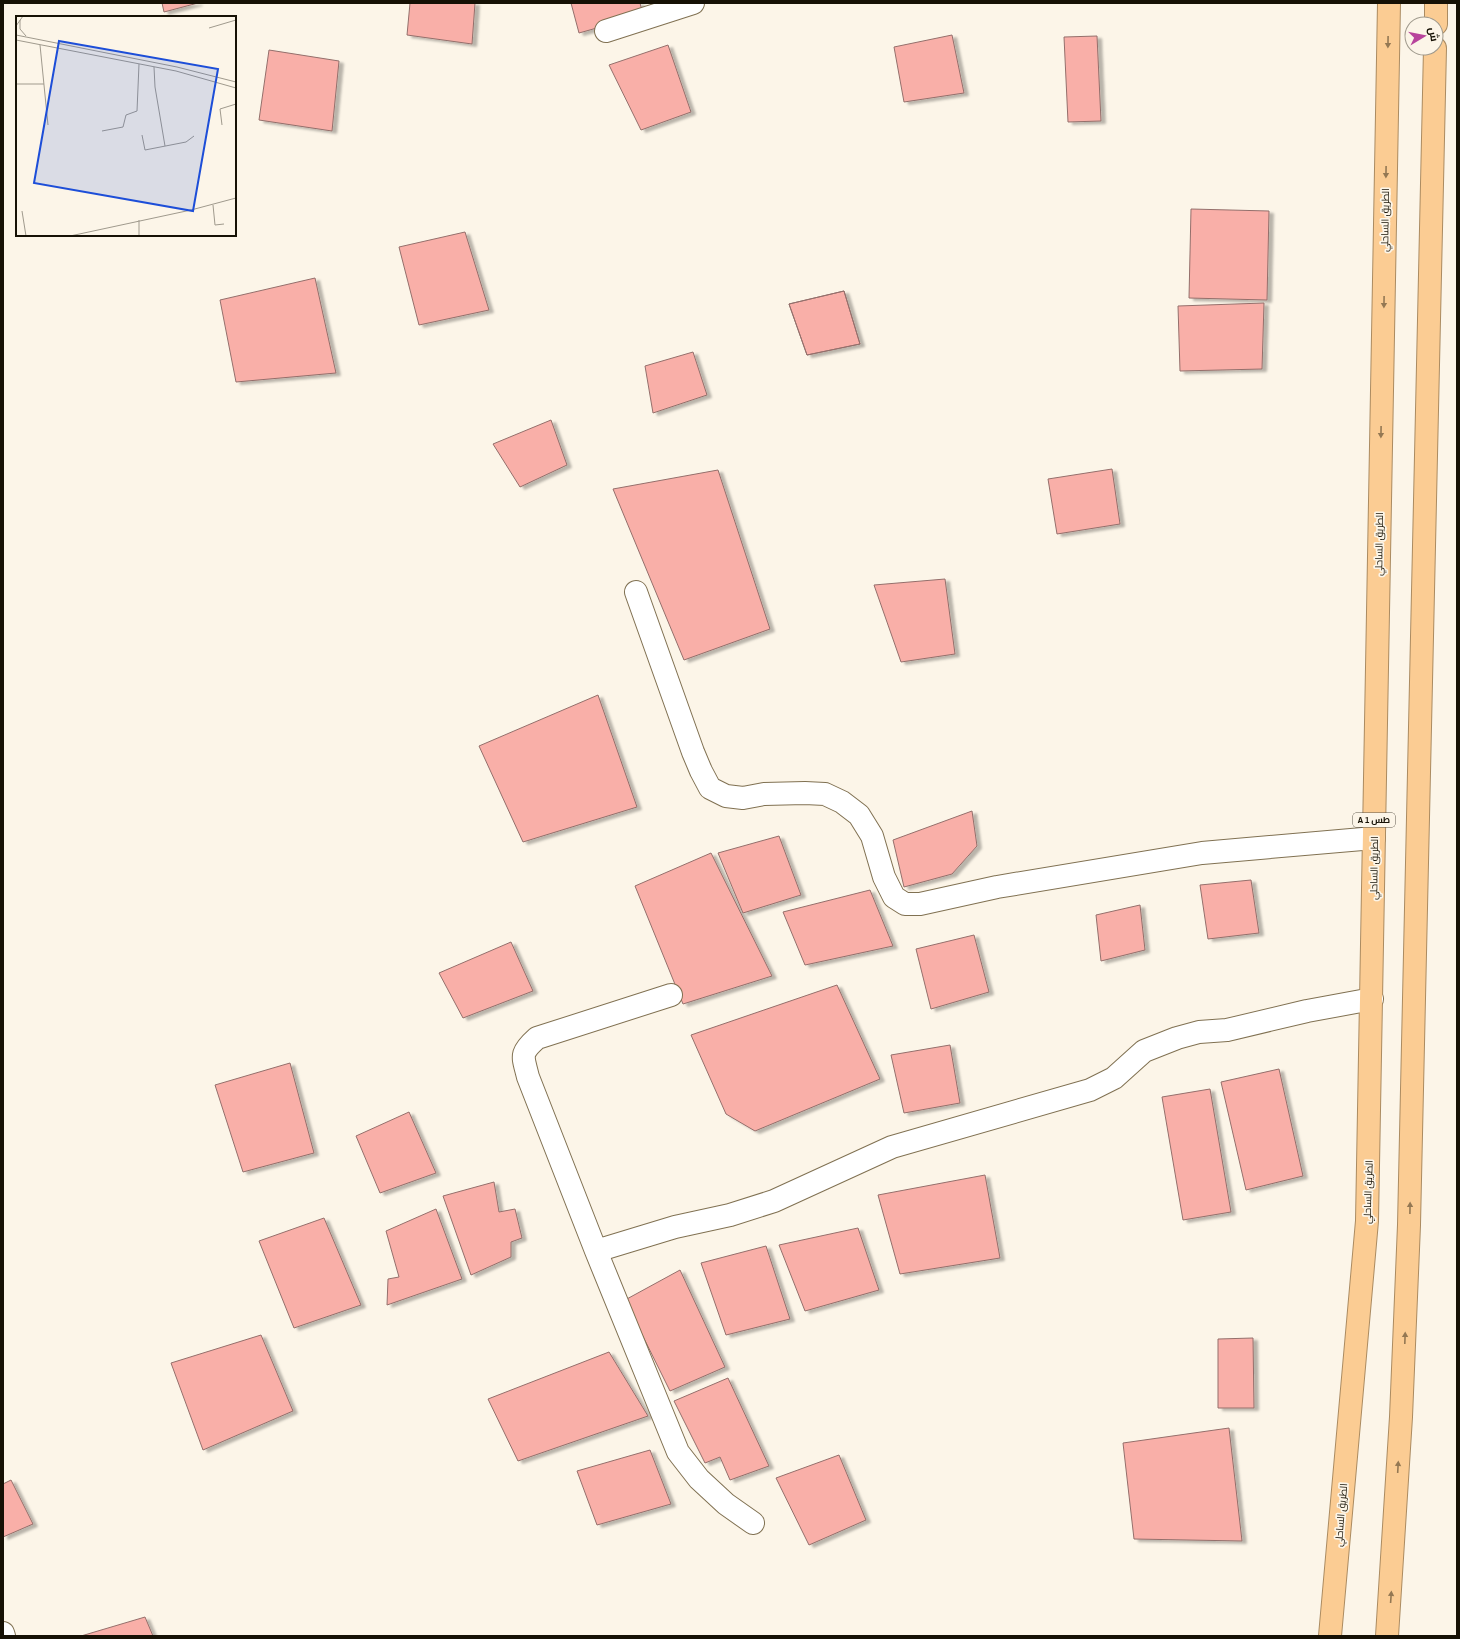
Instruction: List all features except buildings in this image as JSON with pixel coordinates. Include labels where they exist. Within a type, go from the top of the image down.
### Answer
[{"type":"highway","name":"الطريق الساحلي","points":[[1330,1636],[1367,1221],[1389,3]]},
{"type":"highway","points":[[1436,3],[1436,16]]},
{"type":"highway","points":[[1387,1636],[1401,1416],[1410,1225],[1435,56]]},
{"type":"street","points":[[606,31],[694,3]]},
{"type":"street","points":[[636,592],[693,752],[710,788],[726,796],[743,798],[764,794],[805,793],[825,794],[842,802],[858,815],[872,836],[884,877],[894,897],[905,904],[920,904],[997,887],[1202,853],[1374,838]]},
{"type":"street","points":[[671,995],[537,1038],[527,1047],[523,1057],[528,1077],[596,1251],[678,1452],[698,1479],[726,1504],[753,1523]]},
{"type":"street","points":[[596,1251],[675,1227],[730,1215],[774,1201],[892,1147],[1090,1090],[1114,1078],[1144,1051],[1177,1038],[1199,1032],[1227,1030],[1307,1011],[1372,999]]}]
